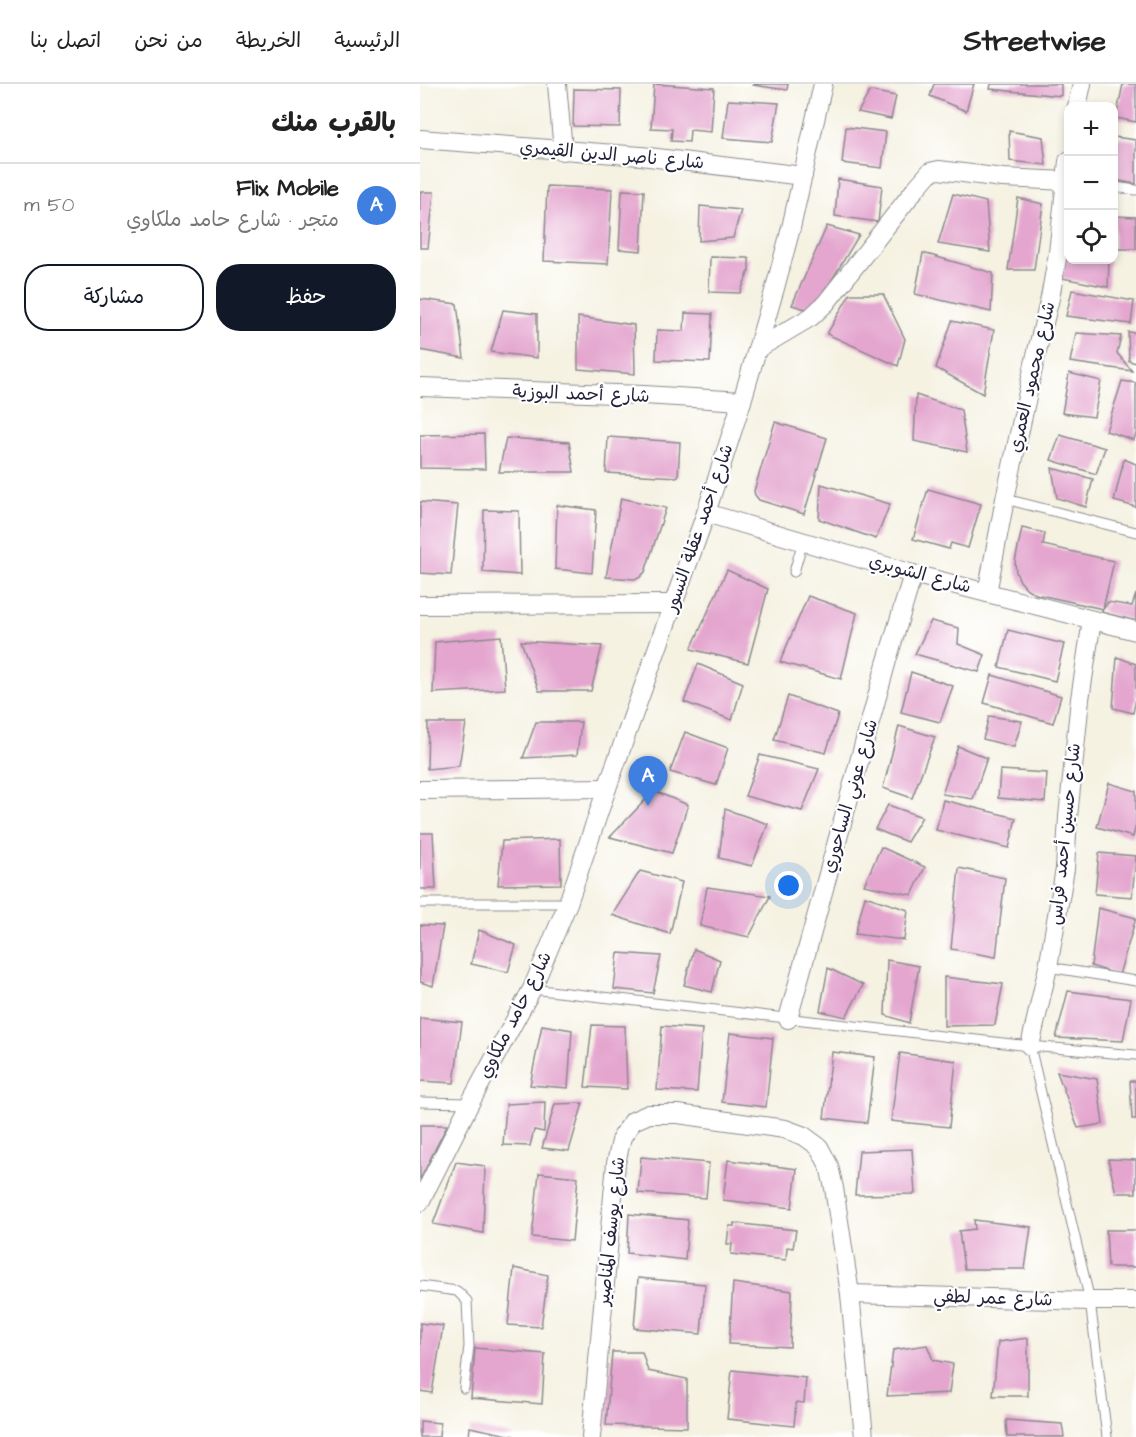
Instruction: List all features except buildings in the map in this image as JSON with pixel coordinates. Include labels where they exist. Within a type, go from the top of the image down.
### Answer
[{"type":"street","points":[[557,84],[563,151]]},
{"type":"street","name":"شارع أحمد عقلة النسور","points":[[607,788],[706,513],[742,401],[791,228],[823,84]]},
{"type":"street","points":[[1078,102],[1082,84]]},
{"type":"street","name":"شارع ناصر الدين القيمري","points":[[420,139],[652,158],[803,176]]},
{"type":"street","points":[[757,349],[811,317],[826,303],[930,172],[946,171],[1003,178],[1064,181]]},
{"type":"street","name":"شارع محمود العمري","points":[[987,592],[1005,499],[1050,298],[1064,205]]},
{"type":"street","name":"شارع أحمد البوزية","points":[[420,387],[742,401]]},
{"type":"street","name":"شارع الشوبري","points":[[706,513],[913,574],[1136,632]]},
{"type":"street","name":"شارع عوني الساحوري","points":[[788,1019],[913,574]]},
{"type":"street","points":[[420,605],[674,604]]},
{"type":"street","name":"شارع حسين أحمد فراس","points":[[1030,1046],[1048,967],[1065,869],[1080,699],[1092,620]]},
{"type":"street","points":[[420,790],[607,788]]},
{"type":"street","name":"شارع حامد ملكاوي","points":[[420,1202],[470,1103],[532,989],[568,903],[607,788]]},
{"type":"street","name":"شارع يوسف المناصير","points":[[591,1437],[616,1163],[622,1137],[633,1121],[649,1114],[678,1114],[785,1130],[804,1136],[819,1147],[829,1166],[850,1294],[864,1437]]},
{"type":"street","name":"شارع عمر لطفي","points":[[850,1294],[1136,1301]]},
{"type":"lane","points":[[1118,188],[1136,190]]},
{"type":"lane","points":[[1005,499],[1136,532]]},
{"type":"lane","points":[[794,572],[803,541]]},
{"type":"lane","points":[[420,903],[568,903]]},
{"type":"lane","points":[[1048,967],[1136,981]]},
{"type":"lane","points":[[532,989],[1030,1046],[1136,1055]]},
{"type":"lane","points":[[1030,1046],[1090,1301],[1107,1437]]},
{"type":"lane","points":[[420,1102],[470,1103]]},
{"type":"lane","points":[[420,1286],[457,1291],[466,1301],[469,1346],[464,1388]]},
{"type":"place","name":"Flix Mobile","points":[[648,806]]}]
